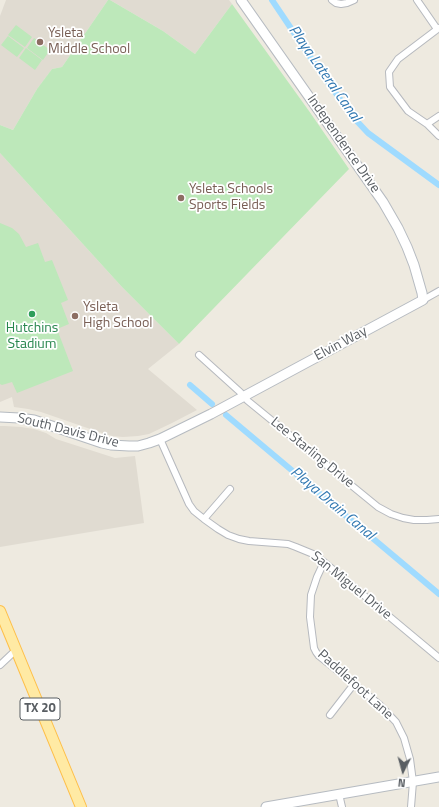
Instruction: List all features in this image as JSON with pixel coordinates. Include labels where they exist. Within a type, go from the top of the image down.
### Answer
[{"type":"main road","name":"TX 20","points":[[0,611],[80,807]]},
{"type":"street","name":"Independence Drive","points":[[241,0],[383,202],[398,228],[414,265],[422,293],[422,300]]},
{"type":"street","points":[[332,0],[341,4],[354,0]]},
{"type":"street","points":[[417,0],[438,28],[398,59],[389,72],[390,87],[408,111],[427,124],[439,136]]},
{"type":"street","points":[[427,124],[439,116]]},
{"type":"street","name":"Elvin Way","points":[[244,396],[439,291]]},
{"type":"street","name":"Lee Starling Drive","points":[[199,355],[248,401],[378,507],[391,514],[414,520],[439,518]]},
{"type":"street","name":"South Davis Drive","points":[[0,417],[34,420],[102,443],[138,446],[160,439],[244,396]]},
{"type":"street","name":"San Miguel Drive","points":[[160,439],[189,504],[194,511],[204,519],[228,535],[239,539],[288,544],[306,551],[324,562],[439,658]]},
{"type":"street","points":[[204,519],[230,489]]},
{"type":"street","name":"Paddlefoot Lane","points":[[324,562],[311,595],[310,617],[314,648],[319,656],[379,704],[396,722],[404,738],[410,759],[413,782],[412,807]]},
{"type":"street","points":[[0,665],[16,650]]},
{"type":"street","points":[[330,715],[354,684]]},
{"type":"street","points":[[266,807],[439,777]]},
{"type":"street","points":[[339,794],[342,807]]},
{"type":"shaded area","name":"Ysleta Middle School","points":[[6,0],[108,0],[62,67],[52,69],[37,89],[13,130],[0,125],[0,16]]},
{"type":"shaded area","name":"Ysleta Middle School","points":[[110,0],[229,0],[232,4],[195,54],[163,31]]},
{"type":"shaded area","name":"Ysleta High School","points":[[0,153],[122,287],[179,344],[148,369],[197,410],[149,434],[123,437],[112,436],[41,412],[14,407],[12,397],[0,402]]},
{"type":"shaded area","points":[[0,426],[34,429],[46,433],[56,439],[115,458],[135,456],[144,523],[0,547]]},
{"type":"green space","name":"Ysleta Schools Sports Fields","points":[[108,0],[163,31],[195,54],[232,4],[349,169],[179,344],[122,287],[0,153],[0,125],[13,130],[37,89],[52,69],[62,67]]},
{"type":"green space","points":[[16,25],[32,37],[25,47],[8,35]]},
{"type":"green space","points":[[8,36],[24,48],[17,57],[1,45]]},
{"type":"green space","points":[[34,38],[50,50],[43,60],[27,48]]},
{"type":"green space","points":[[26,48],[42,60],[35,70],[19,58]]},
{"type":"green space","name":"Hutchins Stadium","points":[[0,223],[12,228],[19,234],[26,247],[38,243],[45,262],[52,260],[68,300],[61,303],[69,324],[57,329],[73,371],[17,393],[12,382],[2,385],[0,384]]},
{"type":"waterway","name":"Playa Lateral Canal","points":[[272,0],[353,117],[368,133],[439,185]]},
{"type":"waterway","name":"Playa Drain Canal","points":[[190,385],[212,404]]},
{"type":"waterway","name":"Playa Drain Canal","points":[[226,415],[439,594]]},
{"type":"place","name":"Ysleta Middle School","points":[[40,42]]},
{"type":"place","name":"Ysleta Schools Sports Fields","points":[[181,198]]},
{"type":"place","name":"Hutchins Stadium","points":[[32,314]]},
{"type":"place","name":"Ysleta High School","points":[[75,316]]}]
